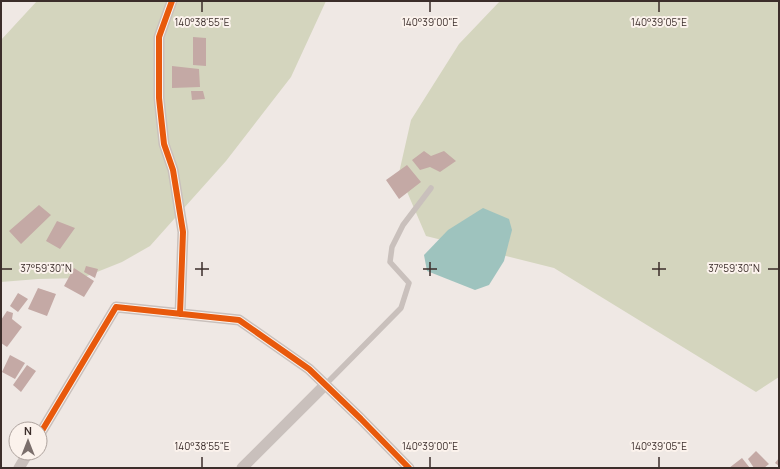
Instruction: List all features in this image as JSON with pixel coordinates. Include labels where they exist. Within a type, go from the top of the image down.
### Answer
[{"type":"street","points":[[172,1],[159,37],[158,98],[164,144],[173,170],[183,232],[180,314]]},
{"type":"street","points":[[48,421],[116,307],[239,320],[310,370],[409,468]]},
{"type":"street","points":[[242,468],[325,385]]},
{"type":"lane","points":[[325,385],[401,308],[409,283],[390,262],[392,247],[403,225],[431,188]]},
{"type":"green space","points":[[37,1],[326,1],[291,77],[226,161],[150,246],[122,262],[82,278],[1,282],[1,40]]},
{"type":"green space","points":[[500,1],[779,1],[779,377],[756,392],[554,268],[426,236],[399,173],[411,120],[459,44]]},
{"type":"water","points":[[483,208],[509,219],[512,230],[504,261],[489,285],[475,290],[427,271],[424,255],[448,230]]},
{"type":"building","points":[[193,37],[206,38],[206,66],[193,65]]},
{"type":"building","points":[[172,66],[199,69],[200,87],[172,88]]},
{"type":"building","points":[[191,91],[203,91],[205,99],[192,100]]},
{"type":"building","points":[[424,151],[431,156],[444,151],[456,161],[440,172],[430,167],[420,170],[412,160]]},
{"type":"building","points":[[407,165],[421,182],[399,199],[386,180]]},
{"type":"building","points":[[39,205],[51,215],[21,244],[9,231]]},
{"type":"building","points":[[57,221],[75,228],[60,249],[46,241]]},
{"type":"building","points":[[86,266],[98,269],[95,278],[84,272]]},
{"type":"building","points":[[74,268],[94,281],[84,297],[64,286]]},
{"type":"building","points":[[38,288],[56,294],[47,316],[28,309]]},
{"type":"building","points":[[18,293],[28,299],[18,312],[10,306]]},
{"type":"building","points":[[7,311],[13,313],[12,319],[22,327],[7,347],[1,343],[1,320]]},
{"type":"building","points":[[10,355],[25,363],[15,379],[2,372]]},
{"type":"building","points":[[27,365],[36,371],[21,392],[13,385]]},
{"type":"building","points":[[756,451],[769,464],[764,468],[754,468],[748,459]]},
{"type":"building","points":[[742,458],[750,468],[729,468]]},
{"type":"building","points":[[779,458],[779,466],[775,463]]},
{"type":"cycle path","points":[[172,1],[159,37],[159,98],[164,144],[173,170],[183,232],[180,314]]},
{"type":"cycle path","points":[[48,421],[116,307],[239,320],[309,369],[409,468]]}]
